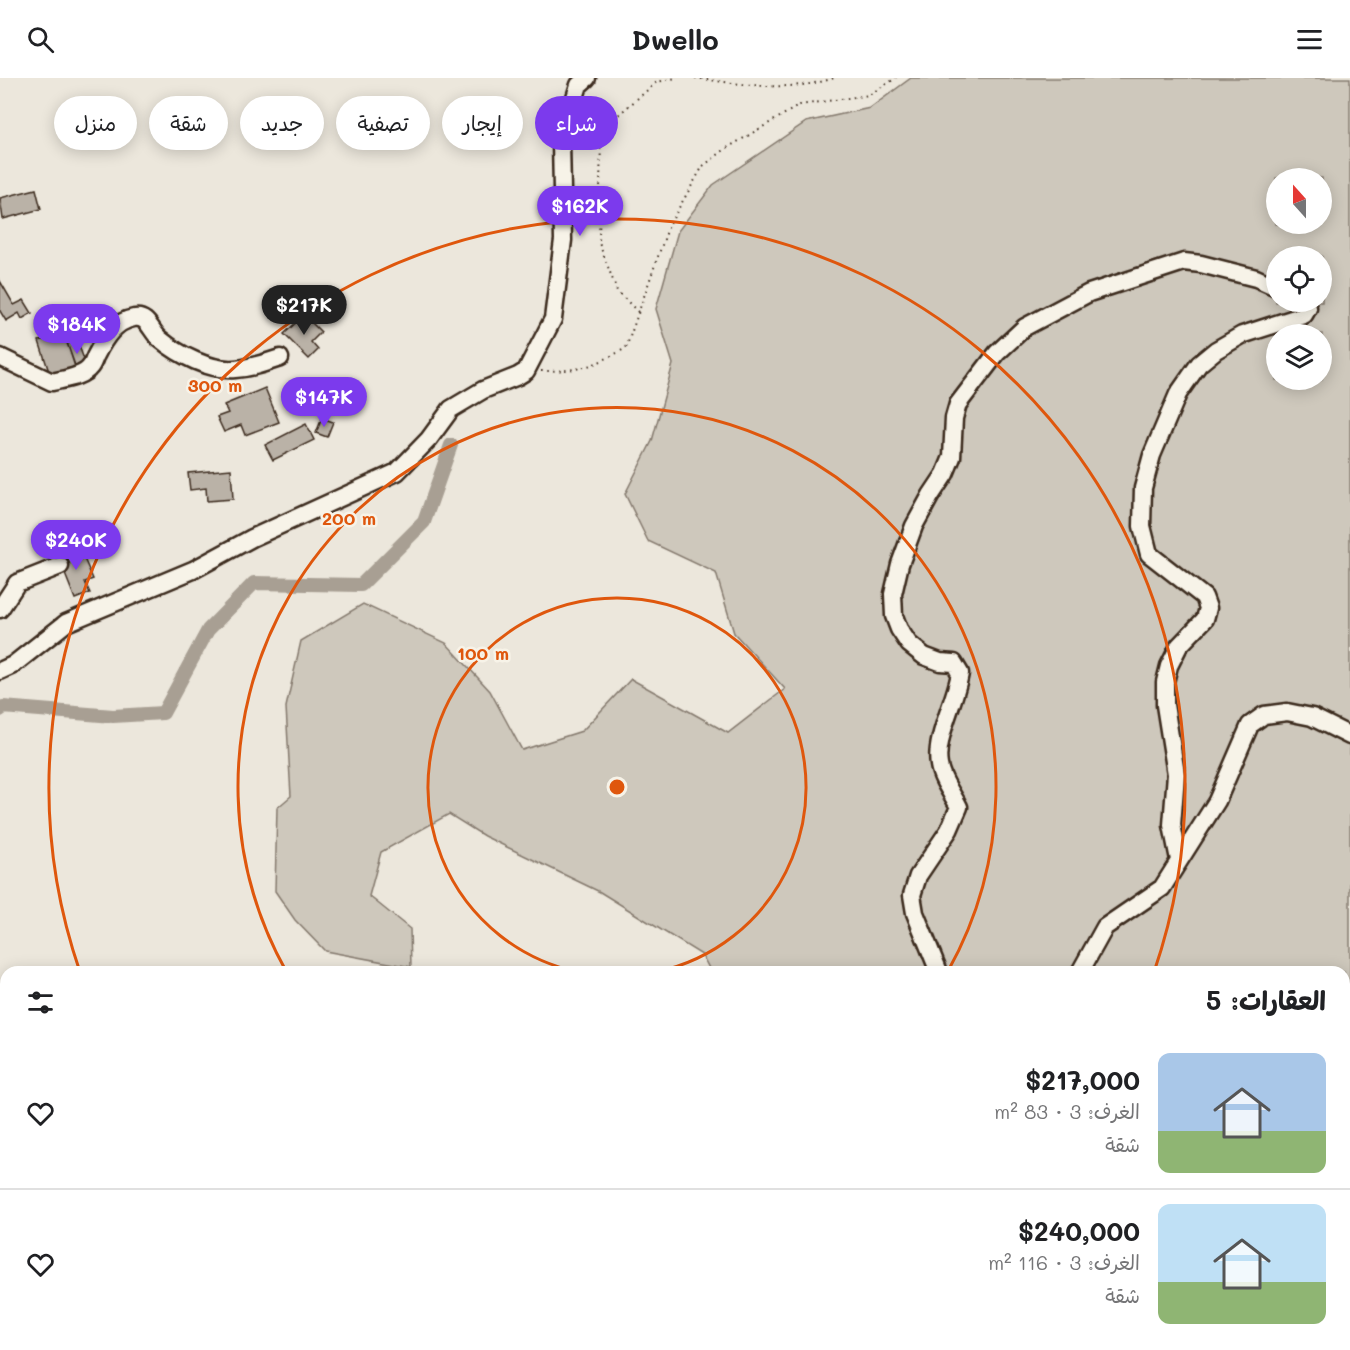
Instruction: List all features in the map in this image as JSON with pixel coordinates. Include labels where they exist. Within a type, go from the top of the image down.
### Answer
[{"type":"street","points":[[0,671],[13,665],[66,623],[193,570],[252,538],[397,472],[429,439],[451,409],[483,390],[526,371],[553,319],[563,240],[561,141],[579,85],[587,78]]},
{"type":"street","points":[[937,966],[915,913],[912,895],[918,876],[949,830],[959,807],[939,767],[938,749],[960,673],[954,663],[939,662],[924,656],[909,644],[894,616],[893,594],[900,564],[914,526],[945,474],[952,457],[954,418],[958,404],[997,353],[1025,327],[1089,293],[1184,262],[1201,264],[1266,282]]},
{"type":"street","points":[[1179,860],[1172,825],[1176,774],[1165,705],[1165,682],[1169,666],[1179,646],[1205,619],[1208,608],[1204,597],[1149,554],[1142,526],[1143,488],[1152,455],[1178,394],[1199,364],[1216,350],[1242,335],[1304,315],[1306,312]]},
{"type":"street","points":[[0,357],[52,382],[74,376],[90,368],[105,339],[118,324],[136,317],[146,321],[158,338],[177,351],[217,368],[233,370],[255,367],[280,358]]},
{"type":"street","points":[[0,609],[17,583],[60,566]]},
{"type":"street","points":[[1083,966],[1105,927],[1162,888],[1217,801],[1250,725],[1264,715],[1287,712],[1312,717],[1350,736]]},
{"type":"path","points":[[638,312],[617,291],[599,243],[601,136],[610,122],[657,82],[676,78]]},
{"type":"path","points":[[695,78],[786,86],[822,82],[834,78]]},
{"type":"path","points":[[526,371],[571,371],[597,364],[626,348],[669,225],[703,165],[727,148],[800,105],[869,95],[896,78]]},
{"type":"shaded area","points":[[911,78],[1350,78],[1350,966],[708,966],[702,955],[600,892],[484,836],[449,814],[381,852],[369,896],[410,929],[411,966],[325,951],[295,920],[275,891],[277,808],[291,796],[286,707],[301,641],[363,604],[446,643],[490,691],[522,750],[582,731],[631,679],[728,733],[785,689],[734,633],[716,573],[648,541],[625,494],[652,441],[673,364],[656,309],[678,231],[713,185],[806,122],[870,108]]},
{"type":"building","points":[[36,189],[41,209],[3,219],[0,198]]},
{"type":"building","points":[[0,281],[14,305],[24,300],[32,313],[22,319],[19,313],[6,321],[0,311]]},
{"type":"building","points":[[304,315],[321,332],[311,342],[318,350],[309,359],[284,334]]},
{"type":"building","points":[[64,333],[76,370],[51,378],[39,341]]},
{"type":"building","points":[[77,340],[87,368],[77,371],[67,343]]},
{"type":"building","points":[[265,388],[279,422],[245,435],[241,425],[224,432],[217,417],[228,413],[224,405]]},
{"type":"building","points":[[322,418],[333,422],[327,437],[316,433]]},
{"type":"building","points":[[306,424],[314,440],[273,460],[265,445]]},
{"type":"building","points":[[231,469],[233,499],[207,501],[206,488],[190,490],[188,473]]},
{"type":"building","points":[[78,545],[93,579],[85,582],[90,593],[75,599],[57,554]]},
{"type":"waterway","points":[[0,710],[3,707],[113,716],[163,713],[208,630],[254,583],[361,585],[424,522],[451,445]]}]
